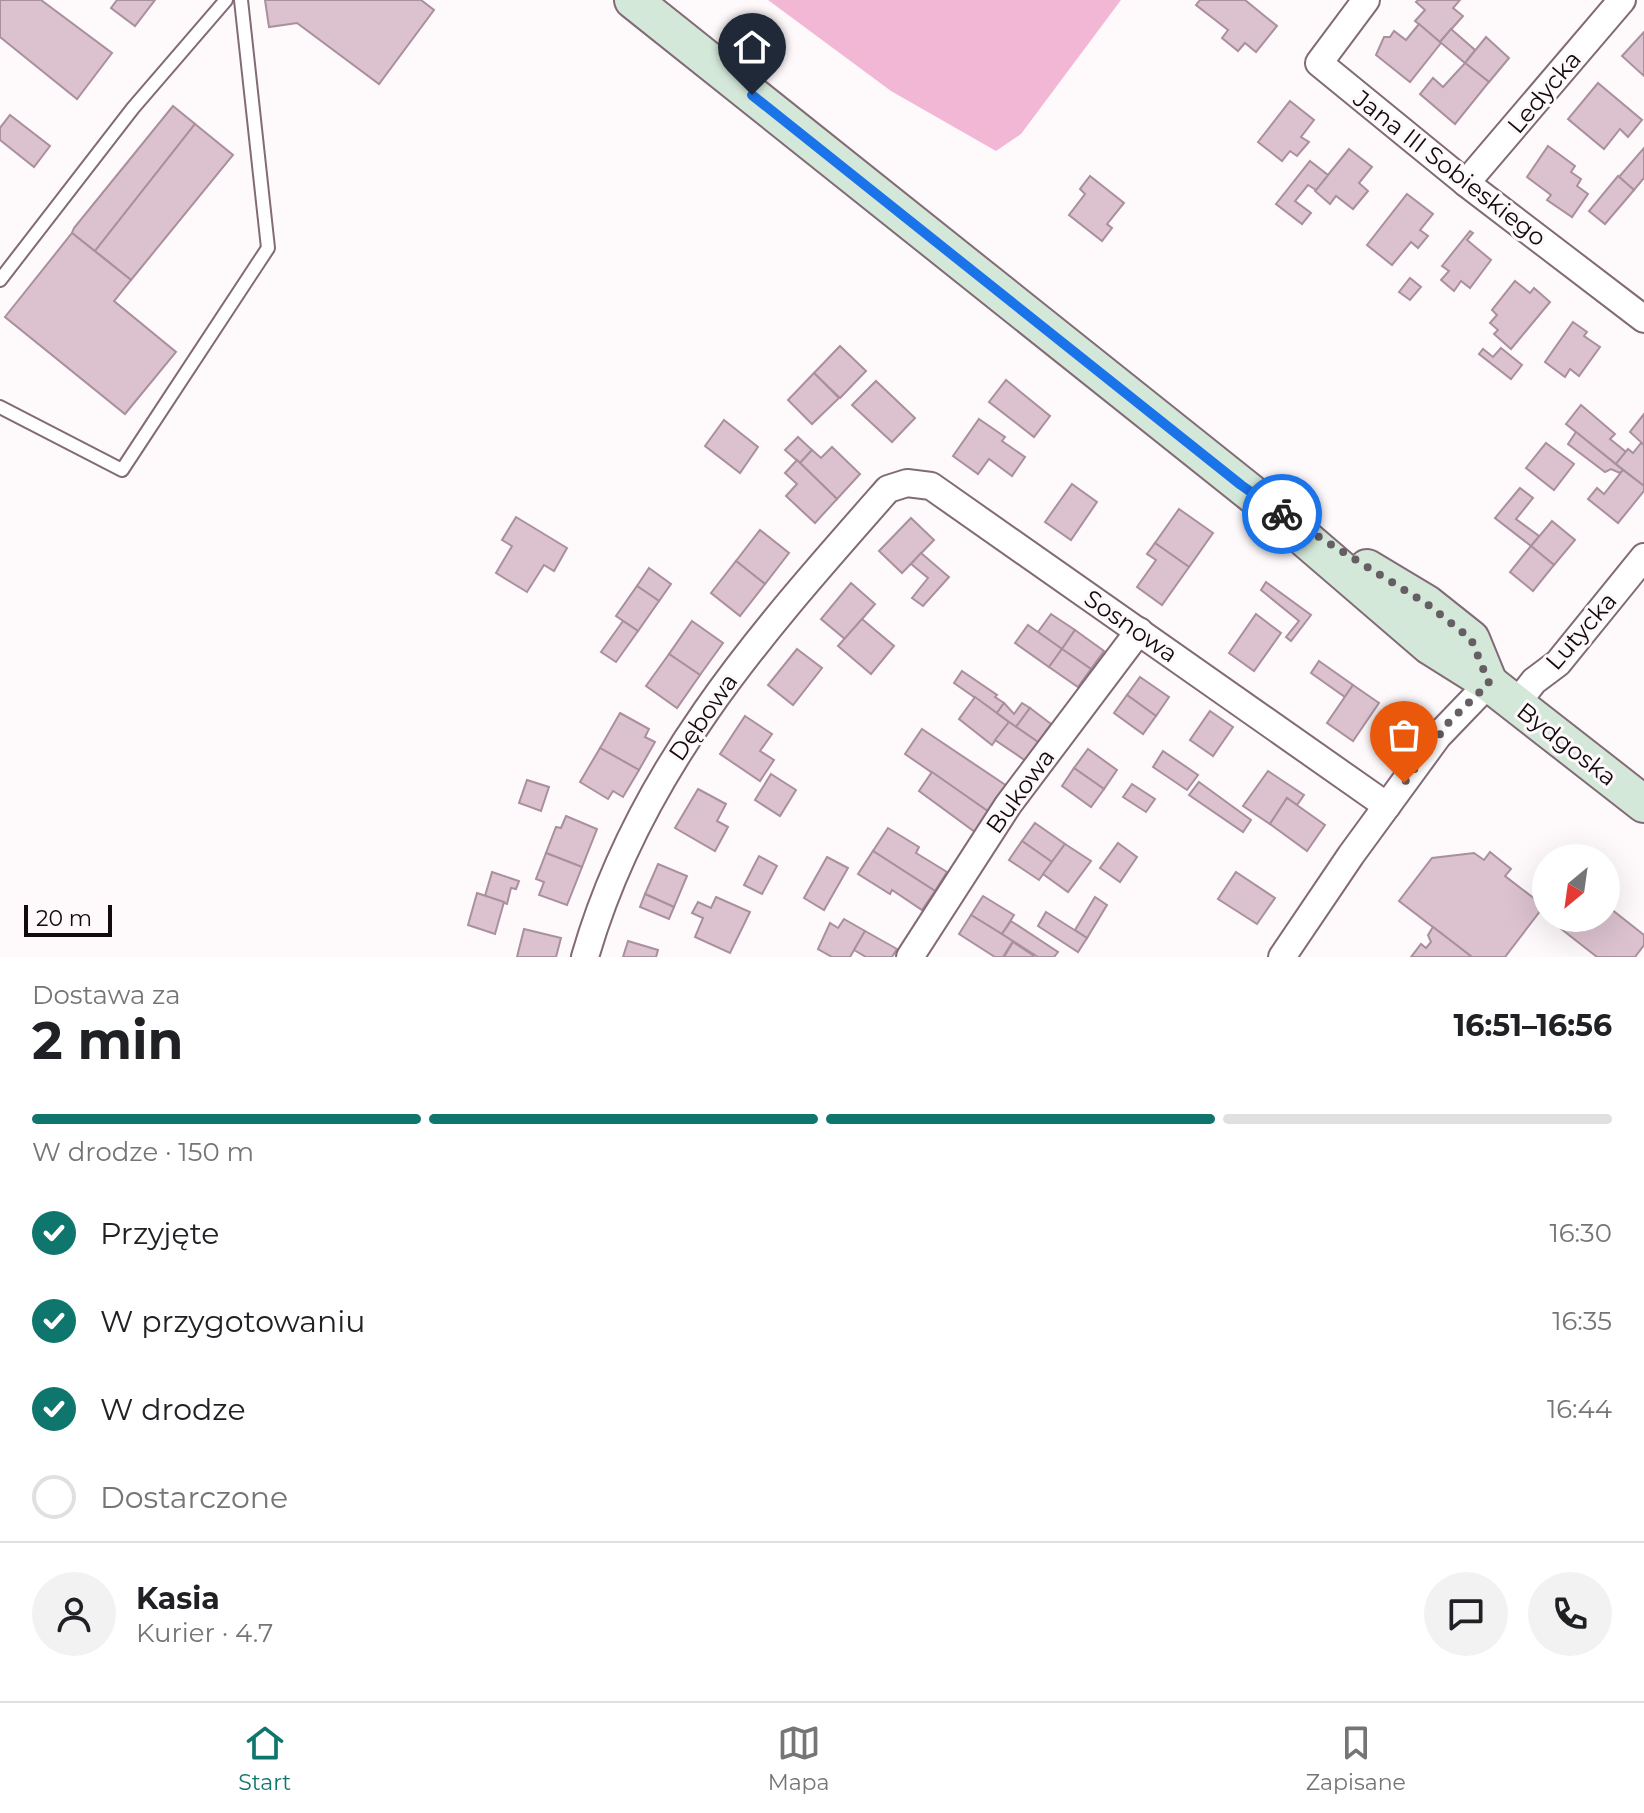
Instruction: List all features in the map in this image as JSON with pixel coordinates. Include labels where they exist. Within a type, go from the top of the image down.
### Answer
[{"type":"street","name":"Bydgoska","points":[[633,0],[1266,505],[1427,604],[1471,639],[1503,694],[1644,804]]},
{"type":"street","name":"Jana III Sobieskiego","points":[[1366,0],[1319,63],[1466,183],[1644,319]]},
{"type":"street","name":"Ledycka","points":[[1466,183],[1622,0]]},
{"type":"street","name":"Sosnowa","points":[[872,507],[888,489],[907,483],[931,486],[1387,806]]},
{"type":"street","name":"Dębowa","points":[[585,957],[600,905],[621,856],[677,752],[768,626],[872,507]]},
{"type":"street","name":"Lutycka","points":[[1282,957],[1449,722],[1534,681],[1558,663],[1644,557]]},
{"type":"street","name":"Bukowa","points":[[910,957],[1008,805],[1139,631]]},
{"type":"lane","points":[[0,280],[133,108],[226,0]]},
{"type":"lane","points":[[0,407],[122,470],[268,248],[241,0]]},
{"type":"shaded area","points":[[768,0],[1121,0],[1021,134],[996,151],[891,91]]},
{"type":"building","points":[[0,0],[41,0],[112,53],[77,99],[0,37]]},
{"type":"building","points":[[117,0],[155,0],[135,26],[111,8]]},
{"type":"building","points":[[265,0],[421,0],[434,10],[379,84],[297,23],[269,27]]},
{"type":"building","points":[[1200,0],[1245,0],[1277,26],[1256,52],[1245,43],[1238,51],[1222,38],[1228,30],[1196,5]]},
{"type":"building","points":[[1460,0],[1453,8],[1463,16],[1440,42],[1415,21],[1425,10],[1416,2]]},
{"type":"building","points":[[1419,24],[1441,43],[1410,82],[1376,55],[1384,37],[1390,37],[1394,31],[1406,40]]},
{"type":"building","points":[[1451,29],[1475,50],[1465,63],[1440,42]]},
{"type":"building","points":[[1644,32],[1644,76],[1622,56]]},
{"type":"building","points":[[1486,37],[1509,58],[1489,82],[1465,63]]},
{"type":"building","points":[[1465,63],[1489,82],[1455,124],[1420,94],[1433,78],[1443,87]]},
{"type":"building","points":[[1598,83],[1642,120],[1628,137],[1620,129],[1604,149],[1568,119]]},
{"type":"building","points":[[1290,101],[1314,120],[1301,137],[1309,142],[1297,156],[1290,151],[1282,161],[1258,142]]},
{"type":"building","points":[[173,106],[195,124],[95,251],[72,233],[74,228]]},
{"type":"building","points":[[10,115],[50,146],[34,167],[0,140],[0,128]]},
{"type":"building","points":[[195,124],[233,155],[131,280],[95,251]]},
{"type":"building","points":[[1548,146],[1575,166],[1571,172],[1581,179],[1577,186],[1588,194],[1572,217],[1547,200],[1551,195],[1527,177]]},
{"type":"building","points":[[1644,148],[1644,178],[1634,190],[1619,177]]},
{"type":"building","points":[[1349,149],[1372,167],[1359,183],[1368,191],[1353,209],[1336,196],[1330,204],[1315,191]]},
{"type":"building","points":[[1310,161],[1328,175],[1316,190],[1308,185],[1295,201],[1311,213],[1302,224],[1276,204]]},
{"type":"building","points":[[1090,176],[1124,203],[1107,224],[1112,228],[1102,241],[1069,215],[1085,194],[1080,189]]},
{"type":"building","points":[[1618,176],[1634,190],[1605,224],[1589,211]]},
{"type":"building","points":[[1407,194],[1433,214],[1420,230],[1428,236],[1418,248],[1411,242],[1392,265],[1367,245]]},
{"type":"building","points":[[1470,231],[1473,233],[1467,240],[1491,260],[1470,288],[1461,281],[1454,291],[1441,280],[1449,271],[1442,266]]},
{"type":"building","points":[[72,233],[131,280],[114,301],[176,352],[125,414],[5,317]]},
{"type":"building","points":[[1410,278],[1421,287],[1410,300],[1399,292]]},
{"type":"building","points":[[1515,281],[1530,293],[1534,288],[1550,302],[1511,349],[1494,334],[1498,330],[1490,323],[1497,315],[1492,310]]},
{"type":"building","points":[[1573,322],[1587,332],[1584,336],[1600,347],[1579,376],[1570,369],[1565,377],[1545,362]]},
{"type":"building","points":[[840,346],[866,371],[840,398],[814,373]]},
{"type":"building","points":[[1501,348],[1522,365],[1511,379],[1479,354],[1483,349],[1493,357]]},
{"type":"building","points":[[814,373],[839,398],[812,424],[788,400]]},
{"type":"building","points":[[1006,380],[1050,416],[1034,437],[989,402]]},
{"type":"building","points":[[876,381],[915,418],[892,442],[852,405]]},
{"type":"building","points":[[1581,405],[1615,434],[1610,439],[1626,452],[1616,464],[1566,424]]},
{"type":"building","points":[[1644,414],[1644,445],[1630,432]]},
{"type":"building","points":[[979,419],[1005,437],[1002,441],[1025,457],[1012,476],[989,459],[978,474],[953,456]]},
{"type":"building","points":[[724,420],[758,447],[740,473],[705,446]]},
{"type":"building","points":[[1576,432],[1623,470],[1620,473],[1611,469],[1605,472],[1568,444]]},
{"type":"building","points":[[798,437],[812,450],[800,463],[785,450]]},
{"type":"building","points":[[1546,443],[1574,464],[1554,490],[1526,468]]},
{"type":"building","points":[[1641,443],[1644,445],[1644,486],[1616,464],[1628,449],[1633,453]]},
{"type":"building","points":[[832,447],[860,474],[837,499],[800,463],[812,450],[821,458]]},
{"type":"building","points":[[797,460],[837,499],[815,523],[786,496],[797,484],[785,473]]},
{"type":"building","points":[[1623,470],[1644,486],[1644,491],[1618,523],[1588,499],[1597,488],[1604,494]]},
{"type":"building","points":[[1072,484],[1097,502],[1071,540],[1045,522]]},
{"type":"building","points":[[1520,488],[1533,498],[1516,519],[1539,536],[1531,546],[1495,518]]},
{"type":"building","points":[[1179,509],[1213,533],[1189,567],[1155,543]]},
{"type":"building","points":[[516,517],[567,548],[554,571],[544,565],[527,592],[496,573],[512,546],[502,540]]},
{"type":"building","points":[[911,518],[934,540],[902,573],[879,551]]},
{"type":"building","points":[[1552,521],[1575,540],[1554,565],[1531,546]]},
{"type":"building","points":[[760,530],[789,553],[765,584],[736,561]]},
{"type":"building","points":[[1155,543],[1189,567],[1162,605],[1137,587],[1156,560],[1147,554]]},
{"type":"building","points":[[1531,546],[1554,565],[1533,591],[1510,572]]},
{"type":"building","points":[[921,553],[949,577],[923,606],[912,598],[928,578],[911,564]]},
{"type":"building","points":[[736,561],[765,584],[740,616],[711,593]]},
{"type":"building","points":[[649,568],[671,584],[659,601],[637,586]]},
{"type":"building","points":[[1266,582],[1311,615],[1291,641],[1286,637],[1299,621],[1261,590]]},
{"type":"building","points":[[851,583],[875,604],[845,639],[821,619]]},
{"type":"building","points":[[637,586],[659,601],[638,631],[616,616]]},
{"type":"building","points":[[1051,614],[1075,630],[1062,649],[1038,632]]},
{"type":"building","points":[[1256,614],[1281,633],[1254,671],[1229,653]]},
{"type":"building","points":[[862,619],[894,646],[871,674],[838,646]]},
{"type":"building","points":[[623,621],[638,631],[616,662],[601,652]]},
{"type":"building","points":[[692,621],[723,643],[700,675],[669,654]]},
{"type":"building","points":[[1028,625],[1062,649],[1049,667],[1015,643]]},
{"type":"building","points":[[1075,630],[1104,651],[1091,669],[1062,649]]},
{"type":"building","points":[[797,649],[822,668],[793,705],[768,685]]},
{"type":"building","points":[[1062,649],[1091,669],[1078,687],[1049,667]]},
{"type":"building","points":[[669,654],[700,675],[677,708],[646,686]]},
{"type":"building","points":[[1319,661],[1353,685],[1345,697],[1311,673]]},
{"type":"building","points":[[962,671],[1004,703],[997,713],[954,683]]},
{"type":"building","points":[[1140,677],[1169,697],[1156,716],[1127,695]]},
{"type":"building","points":[[1353,685],[1379,703],[1353,741],[1327,723]]},
{"type":"building","points":[[1127,695],[1156,716],[1143,734],[1114,713]]},
{"type":"building","points":[[975,697],[1009,722],[992,745],[959,719]]},
{"type":"building","points":[[1004,703],[1014,714],[1022,703],[1030,708],[1016,727],[997,713]]},
{"type":"building","points":[[1030,708],[1051,724],[1038,742],[1016,727]]},
{"type":"building","points":[[1210,711],[1233,727],[1213,756],[1190,740]]},
{"type":"building","points":[[620,713],[649,729],[645,737],[655,742],[639,770],[600,748]]},
{"type":"building","points":[[745,716],[772,734],[760,751],[774,760],[760,781],[720,754]]},
{"type":"building","points":[[1009,722],[1038,742],[1026,761],[995,740]]},
{"type":"building","points":[[922,729],[1007,786],[989,812],[905,754]]},
{"type":"building","points":[[600,748],[639,770],[623,797],[613,791],[608,799],[580,782]]},
{"type":"building","points":[[1088,749],[1117,770],[1104,789],[1074,768]]},
{"type":"building","points":[[1163,751],[1198,775],[1187,790],[1153,767]]},
{"type":"building","points":[[1074,768],[1104,789],[1091,807],[1062,786]]},
{"type":"building","points":[[1268,771],[1304,795],[1297,805],[1287,798],[1270,824],[1243,806]]},
{"type":"building","points":[[932,772],[989,812],[975,832],[919,791]]},
{"type":"building","points":[[771,774],[796,790],[780,816],[755,800]]},
{"type":"building","points":[[527,780],[549,787],[541,811],[519,803]]},
{"type":"building","points":[[1199,782],[1251,820],[1243,832],[1189,795]]},
{"type":"building","points":[[1132,784],[1155,799],[1146,812],[1123,797]]},
{"type":"building","points":[[698,789],[726,804],[717,821],[728,827],[715,851],[675,828]]},
{"type":"building","points":[[1287,798],[1325,825],[1307,851],[1270,824]]},
{"type":"building","points":[[566,816],[597,829],[582,867],[546,853],[556,827],[561,828]]},
{"type":"building","points":[[1035,823],[1065,844],[1052,862],[1022,841]]},
{"type":"building","points":[[888,828],[919,847],[916,853],[947,872],[935,891],[873,851]]},
{"type":"building","points":[[1022,841],[1052,862],[1039,880],[1009,860]]},
{"type":"building","points":[[1118,843],[1137,857],[1120,882],[1100,868]]},
{"type":"building","points":[[1065,844],[1091,861],[1068,892],[1043,874]]},
{"type":"building","points":[[873,851],[935,891],[922,910],[892,890],[890,894],[858,874]]},
{"type":"building","points":[[1490,852],[1511,869],[1505,876],[1532,897],[1532,922],[1505,957],[1472,957],[1399,901],[1432,858],[1474,853],[1484,860]]},
{"type":"building","points":[[546,853],[582,867],[567,905],[539,895],[544,882],[536,879]]},
{"type":"building","points":[[759,856],[777,866],[762,894],[744,885]]},
{"type":"building","points":[[827,857],[848,868],[824,910],[804,898]]},
{"type":"building","points":[[658,864],[687,876],[674,907],[645,894]]},
{"type":"building","points":[[492,872],[519,881],[516,889],[511,888],[507,904],[485,896]]},
{"type":"building","points":[[1236,872],[1275,898],[1257,924],[1218,899]]},
{"type":"building","points":[[477,893],[504,902],[495,934],[468,925]]},
{"type":"building","points":[[645,894],[674,907],[669,919],[640,907]]},
{"type":"building","points":[[983,896],[1014,915],[1002,934],[971,915]]},
{"type":"building","points":[[716,897],[750,912],[730,953],[695,937],[703,918],[692,913],[698,902],[711,908]]},
{"type":"building","points":[[1095,897],[1107,905],[1087,938],[1075,930]]},
{"type":"building","points":[[1046,912],[1087,938],[1078,952],[1038,926]]},
{"type":"building","points":[[971,915],[1013,941],[1003,957],[995,957],[959,934]]},
{"type":"building","points":[[1620,916],[1644,935],[1644,945],[1635,957],[1597,957],[1565,932],[1620,932]]},
{"type":"building","points":[[844,919],[865,931],[850,957],[832,957],[818,949],[830,923],[838,928]]},
{"type":"building","points":[[1011,921],[1058,952],[1054,957],[1038,957],[1002,934]]},
{"type":"building","points":[[1433,927],[1472,957],[1411,957],[1421,944],[1426,948],[1431,942],[1428,935]]},
{"type":"building","points":[[524,929],[561,938],[556,957],[517,957]]},
{"type":"building","points":[[865,931],[897,949],[892,957],[866,957],[854,950]]},
{"type":"building","points":[[628,941],[658,950],[656,957],[623,957]]},
{"type":"building","points":[[1013,942],[1034,956],[1034,957],[1004,957]]},
{"type":"way so far","points":[[1282,514],[1427,604],[1471,639],[1489,683],[1449,722],[1404,783]]},
{"type":"route","points":[[752,95],[1266,505],[1282,514]]}]
